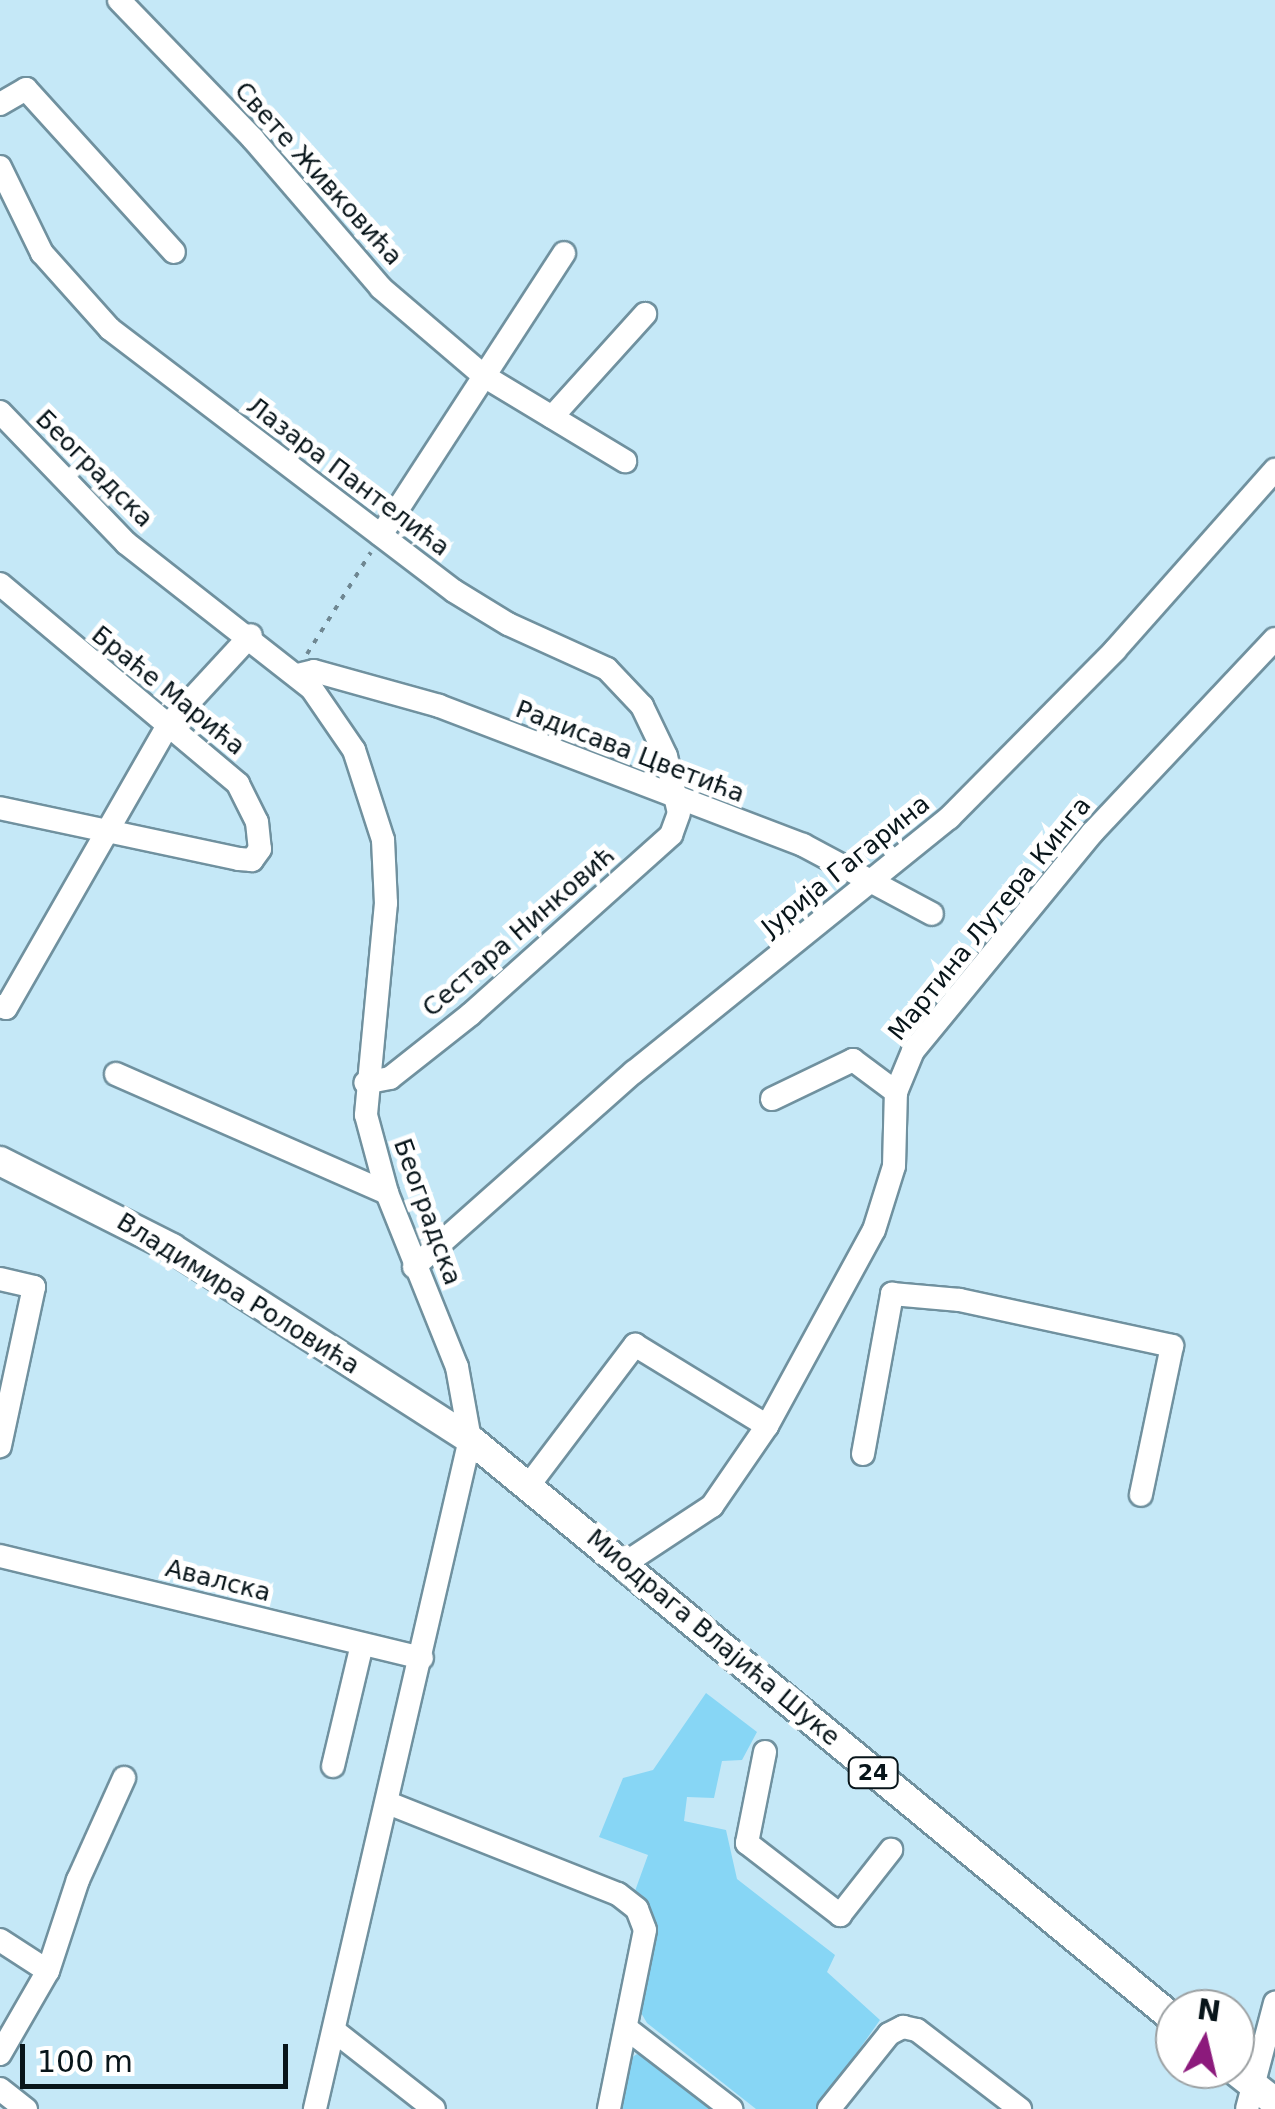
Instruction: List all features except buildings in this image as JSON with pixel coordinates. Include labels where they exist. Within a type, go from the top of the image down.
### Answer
[{"type":"main road","name":"Владимира Роловића","points":[[0,1161],[172,1248],[470,1439]]},
{"type":"main road","name":"Миодрага Влајића Шуке","points":[[470,1439],[628,1562],[782,1700],[1155,2004]]},
{"type":"street","name":"Свете Живковића","points":[[120,0],[253,139],[382,288],[484,376],[625,461]]},
{"type":"street","points":[[0,104],[26,89],[174,252]]},
{"type":"street","name":"Лазара Пантелића","points":[[0,167],[42,253],[110,329],[483,610],[589,657],[625,684],[656,731],[675,798]]},
{"type":"street","points":[[381,535],[564,253]]},
{"type":"street","points":[[552,417],[645,314]]},
{"type":"street","name":"Београдска","points":[[0,412],[126,543],[300,673],[344,730],[374,796],[383,840],[384,934],[366,1084],[372,1144],[414,1266],[457,1367],[470,1439],[337,2034],[315,2109]]},
{"type":"street","name":"Јурија Гагарина","points":[[414,1266],[634,1072],[950,818],[1115,650],[1275,470]]},
{"type":"street","name":"Браће Марића","points":[[0,584],[245,795],[260,836],[252,860],[106,832]]},
{"type":"street","points":[[3,1007],[168,725],[251,635]]},
{"type":"street","name":"Мартина Лутера Кинга","points":[[628,1562],[712,1506],[767,1426],[874,1230],[894,1166],[896,1092],[913,1051],[1093,832],[1275,639]]},
{"type":"street","name":"Радисава Цветића","points":[[300,673],[439,706],[848,864],[870,884],[932,914]]},
{"type":"street","name":"Сестара Нинковић","points":[[366,1084],[390,1078],[471,1014],[663,843],[677,824],[675,798]]},
{"type":"street","points":[[0,808],[106,832]]},
{"type":"street","points":[[772,1098],[854,1060],[896,1092]]},
{"type":"street","points":[[116,1074],[387,1193]]},
{"type":"street","points":[[0,1280],[34,1287],[0,1446]]},
{"type":"street","points":[[863,1454],[892,1294],[960,1300],[1172,1346],[1141,1495]]},
{"type":"street","points":[[529,1485],[628,1348],[646,1349],[767,1426]]},
{"type":"street","name":"Авалска","points":[[0,1556],[422,1658]]},
{"type":"street","points":[[333,1766],[362,1644]]},
{"type":"street","points":[[764,1752],[745,1838],[840,1915],[891,1850]]},
{"type":"street","points":[[0,2054],[48,1971],[78,1880],[124,1778]]},
{"type":"street","points":[[388,1803],[630,1900],[645,1930],[609,2109]]},
{"type":"street","points":[[0,1940],[48,1971]]},
{"type":"street","points":[[1252,2092],[1275,2003]]},
{"type":"street","points":[[830,2109],[890,2034],[904,2027],[1020,2109]]},
{"type":"street","points":[[626,2028],[731,2109]]},
{"type":"street","points":[[337,2034],[434,2109]]},
{"type":"street","points":[[0,2089],[26,2109]]},
{"type":"path","points":[[300,673],[381,535]]},
{"type":"shaded area","points":[[706,1693],[757,1732],[742,1760],[722,1761],[714,1798],[687,1797],[684,1821],[726,1830],[737,1879],[835,1955],[827,1972],[880,2020],[817,2109],[756,2109],[647,2023],[637,2006],[635,1891],[648,1855],[599,1837],[623,1778],[653,1770]]},
{"type":"shaded area","points":[[637,2054],[715,2109],[616,2109],[628,2060]]}]
